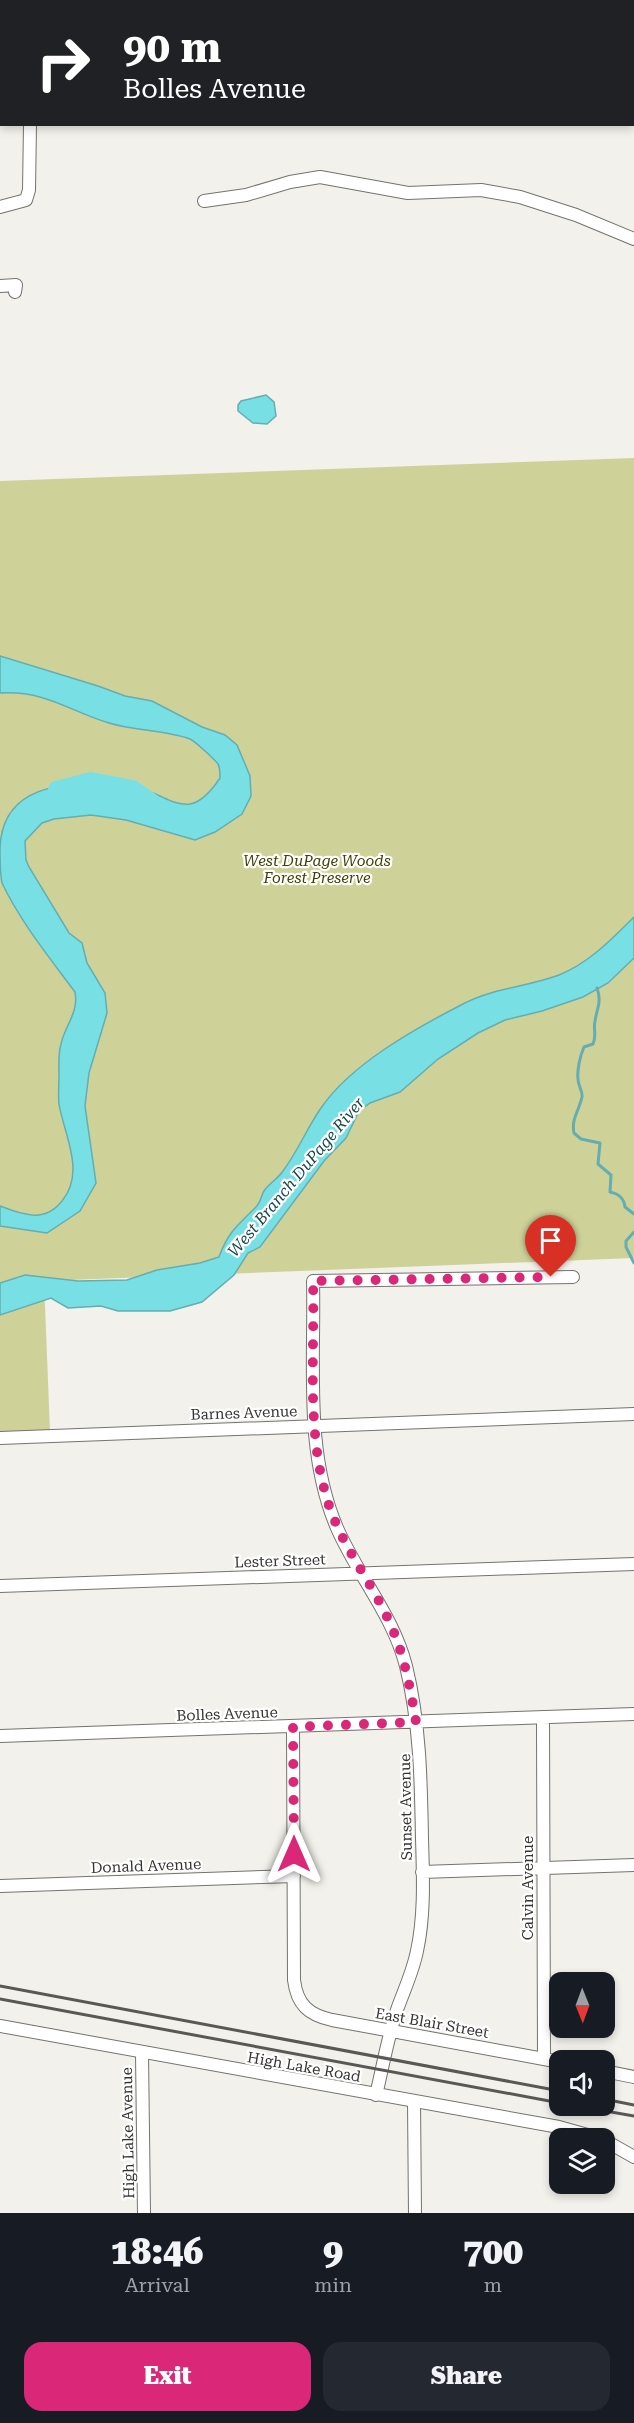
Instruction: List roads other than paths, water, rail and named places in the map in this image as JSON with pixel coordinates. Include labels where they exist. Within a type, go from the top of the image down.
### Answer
[{"type":"street","points":[[0,207],[26,200],[29,190],[30,126]]},
{"type":"street","points":[[204,201],[246,195],[290,182],[320,177],[408,193],[481,190],[520,197],[576,214],[634,239]]},
{"type":"street","points":[[0,286],[16,285],[15,291]]},
{"type":"street","name":"Sunset Avenue","points":[[376,2095],[392,2031],[417,1953],[421,1922],[422,1872],[420,1764],[416,1722],[400,1647],[390,1621],[347,1548],[327,1500],[316,1450],[313,1281],[573,1277]]},
{"type":"street","name":"Barnes Avenue","points":[[0,1438],[634,1414]]},
{"type":"street","name":"Lester Street","points":[[0,1586],[634,1564]]},
{"type":"street","name":"Bolles Avenue","points":[[0,1736],[634,1714]]},
{"type":"street","name":"Calvin Avenue","points":[[543,1717],[543,2059]]},
{"type":"street","points":[[293,1727],[294,1876]]},
{"type":"street","points":[[422,1872],[634,1865]]},
{"type":"street","name":"Donald Avenue","points":[[0,1886],[294,1876]]},
{"type":"street","name":"East Blair Street","points":[[294,1876],[294,1980],[297,1999],[302,2006],[324,2018],[549,2060]]},
{"type":"street","name":"High Lake Road","points":[[0,2026],[562,2128]]},
{"type":"street","name":"High Lake Avenue","points":[[142,2053],[144,2213]]},
{"type":"street","points":[[615,2073],[634,2077]]},
{"type":"street","points":[[414,2102],[415,2213]]},
{"type":"street","name":"High Lake Road","points":[[615,2147],[632,2156]]},
{"type":"water","points":[[266,395],[274,402],[276,416],[267,424],[253,423],[238,411],[241,401]]},
{"type":"water","points":[[0,656],[125,696],[152,701],[202,727],[225,735],[237,745],[250,776],[251,796],[242,814],[215,832],[195,840],[126,820],[91,815],[54,819],[42,823],[25,841],[26,860],[29,867],[69,933],[82,943],[87,963],[105,993],[107,1013],[89,1073],[85,1106],[96,1183],[80,1211],[47,1233],[0,1226],[0,1206],[25,1214],[41,1215],[55,1208],[69,1190],[73,1166],[59,1104],[59,1060],[63,1037],[76,999],[75,992],[26,925],[2,883],[0,847],[4,826],[12,811],[24,799],[56,787],[93,784],[120,786],[147,791],[173,802],[190,804],[211,790],[220,778],[220,771],[219,765],[190,739],[109,723],[44,698],[16,693],[0,693]]},
{"type":"water","points":[[634,917],[634,958],[608,983],[583,997],[542,1011],[505,1020],[478,1033],[438,1059],[400,1092],[370,1103],[359,1111],[346,1138],[324,1161],[260,1247],[248,1253],[234,1275],[202,1302],[170,1311],[118,1311],[101,1306],[68,1308],[51,1298],[0,1315],[0,1283],[25,1275],[78,1281],[127,1280],[157,1270],[200,1263],[219,1257],[230,1235],[258,1205],[266,1188],[281,1174],[321,1108],[349,1077],[367,1062],[405,1036],[474,999],[547,979],[570,970],[600,950]]},
{"type":"waterway","name":"West Branch DuPage River","points":[[56,789],[91,780],[133,788],[153,802]]},
{"type":"waterway","points":[[597,988],[599,1001],[594,1041],[593,1044],[584,1047],[578,1067],[578,1082],[582,1097],[573,1128],[574,1133],[581,1139],[600,1143],[598,1164],[611,1175],[610,1192],[620,1197],[625,1207],[634,1214]]},
{"type":"waterway","points":[[634,1232],[626,1241],[626,1247],[634,1263]]},
{"type":"railway","points":[[0,1986],[549,2089]]},
{"type":"railway","points":[[0,1999],[549,2101]]},
{"type":"railway","points":[[615,2101],[634,2105]]},
{"type":"railway","points":[[615,2113],[634,2116]]},
{"type":"park label","name":"West DuPage Woods Forest Preserve","points":[[317,870]]}]
